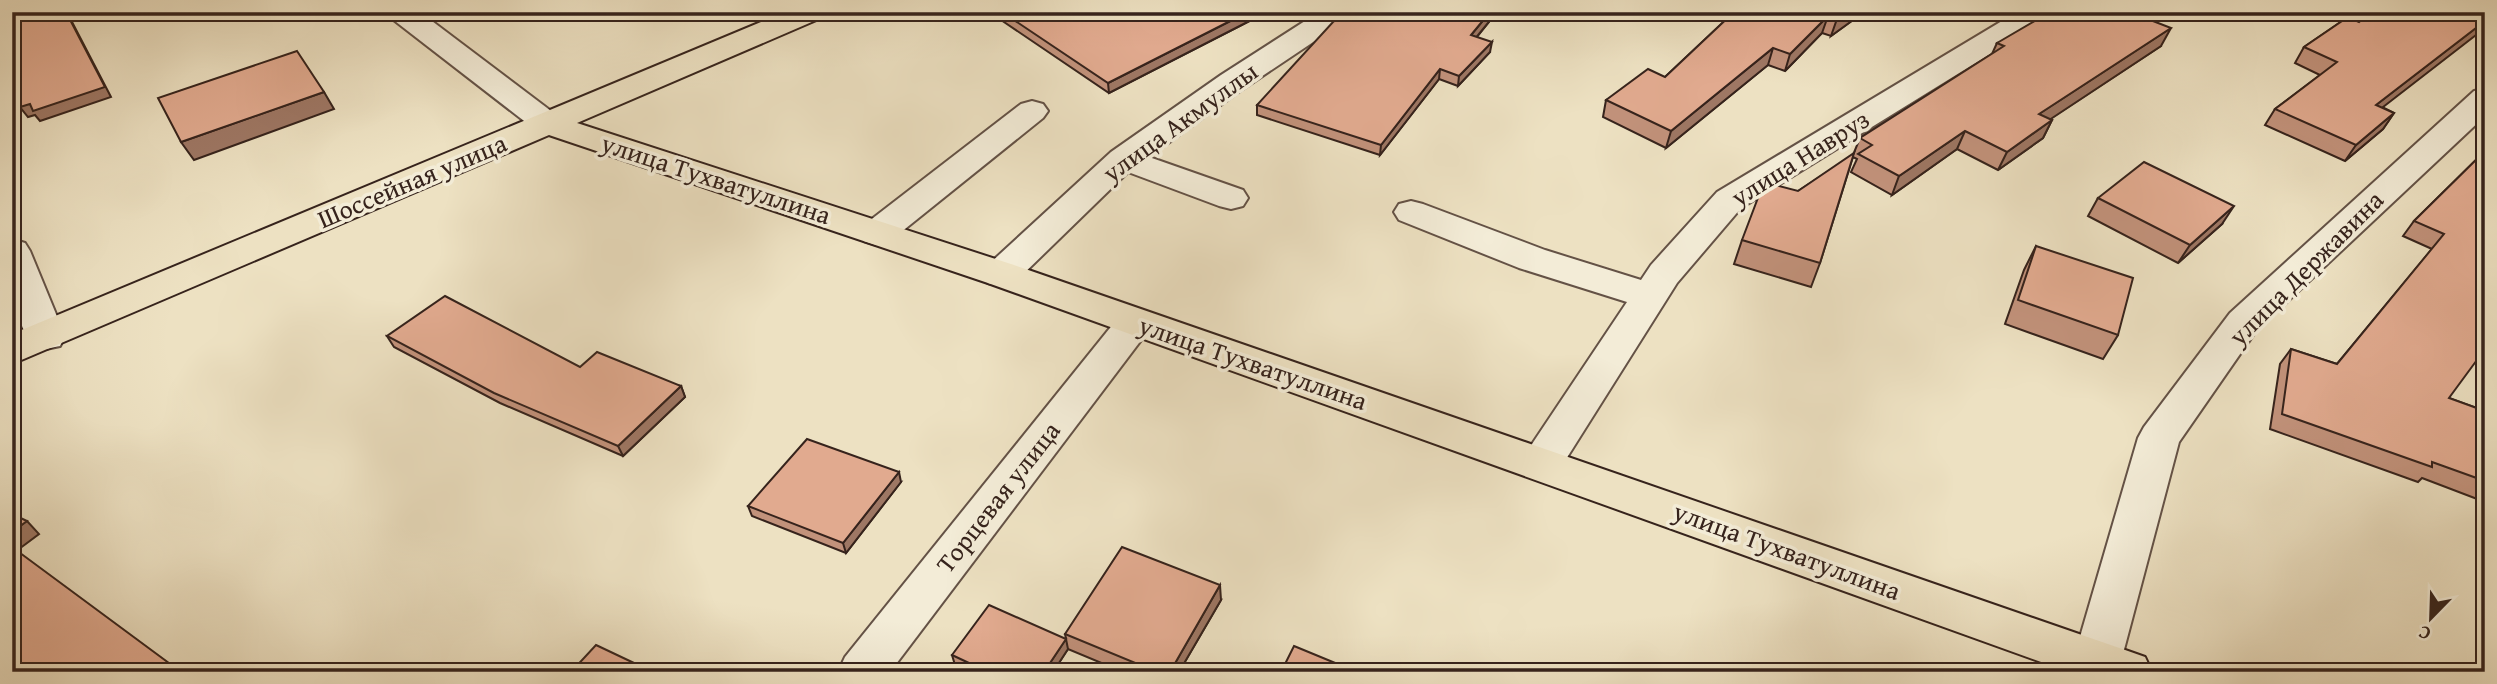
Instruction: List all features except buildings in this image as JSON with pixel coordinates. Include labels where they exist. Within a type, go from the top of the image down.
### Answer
[{"type":"main road","name":"Шоссейная улица","points":[[12,350],[811,12]]},
{"type":"main road","name":"улица Тухватуллина","points":[[548,124],[1001,274],[2113,666]]},
{"type":"street","name":"улица Тухватуллина","points":[[401,12],[548,124]]},
{"type":"street","name":"улица Акмуллы","points":[[1001,274],[1123,159],[1232,82],[1339,12]]},
{"type":"street","name":"улица Навруз","points":[[1541,464],[1664,274],[1728,200],[2039,12]]},
{"type":"street","name":"улица Державина","points":[[2113,666],[2159,438],[2243,322],[2485,99]]},
{"type":"street","points":[[877,233],[1032,111]]},
{"type":"street","points":[[1123,159],[1231,198]]},
{"type":"street","points":[[1412,212],[1532,258],[1650,296]]},
{"type":"street","points":[[12,251],[46,336]]},
{"type":"street","name":"Торцевая улица","points":[[862,672],[1135,322]]}]
